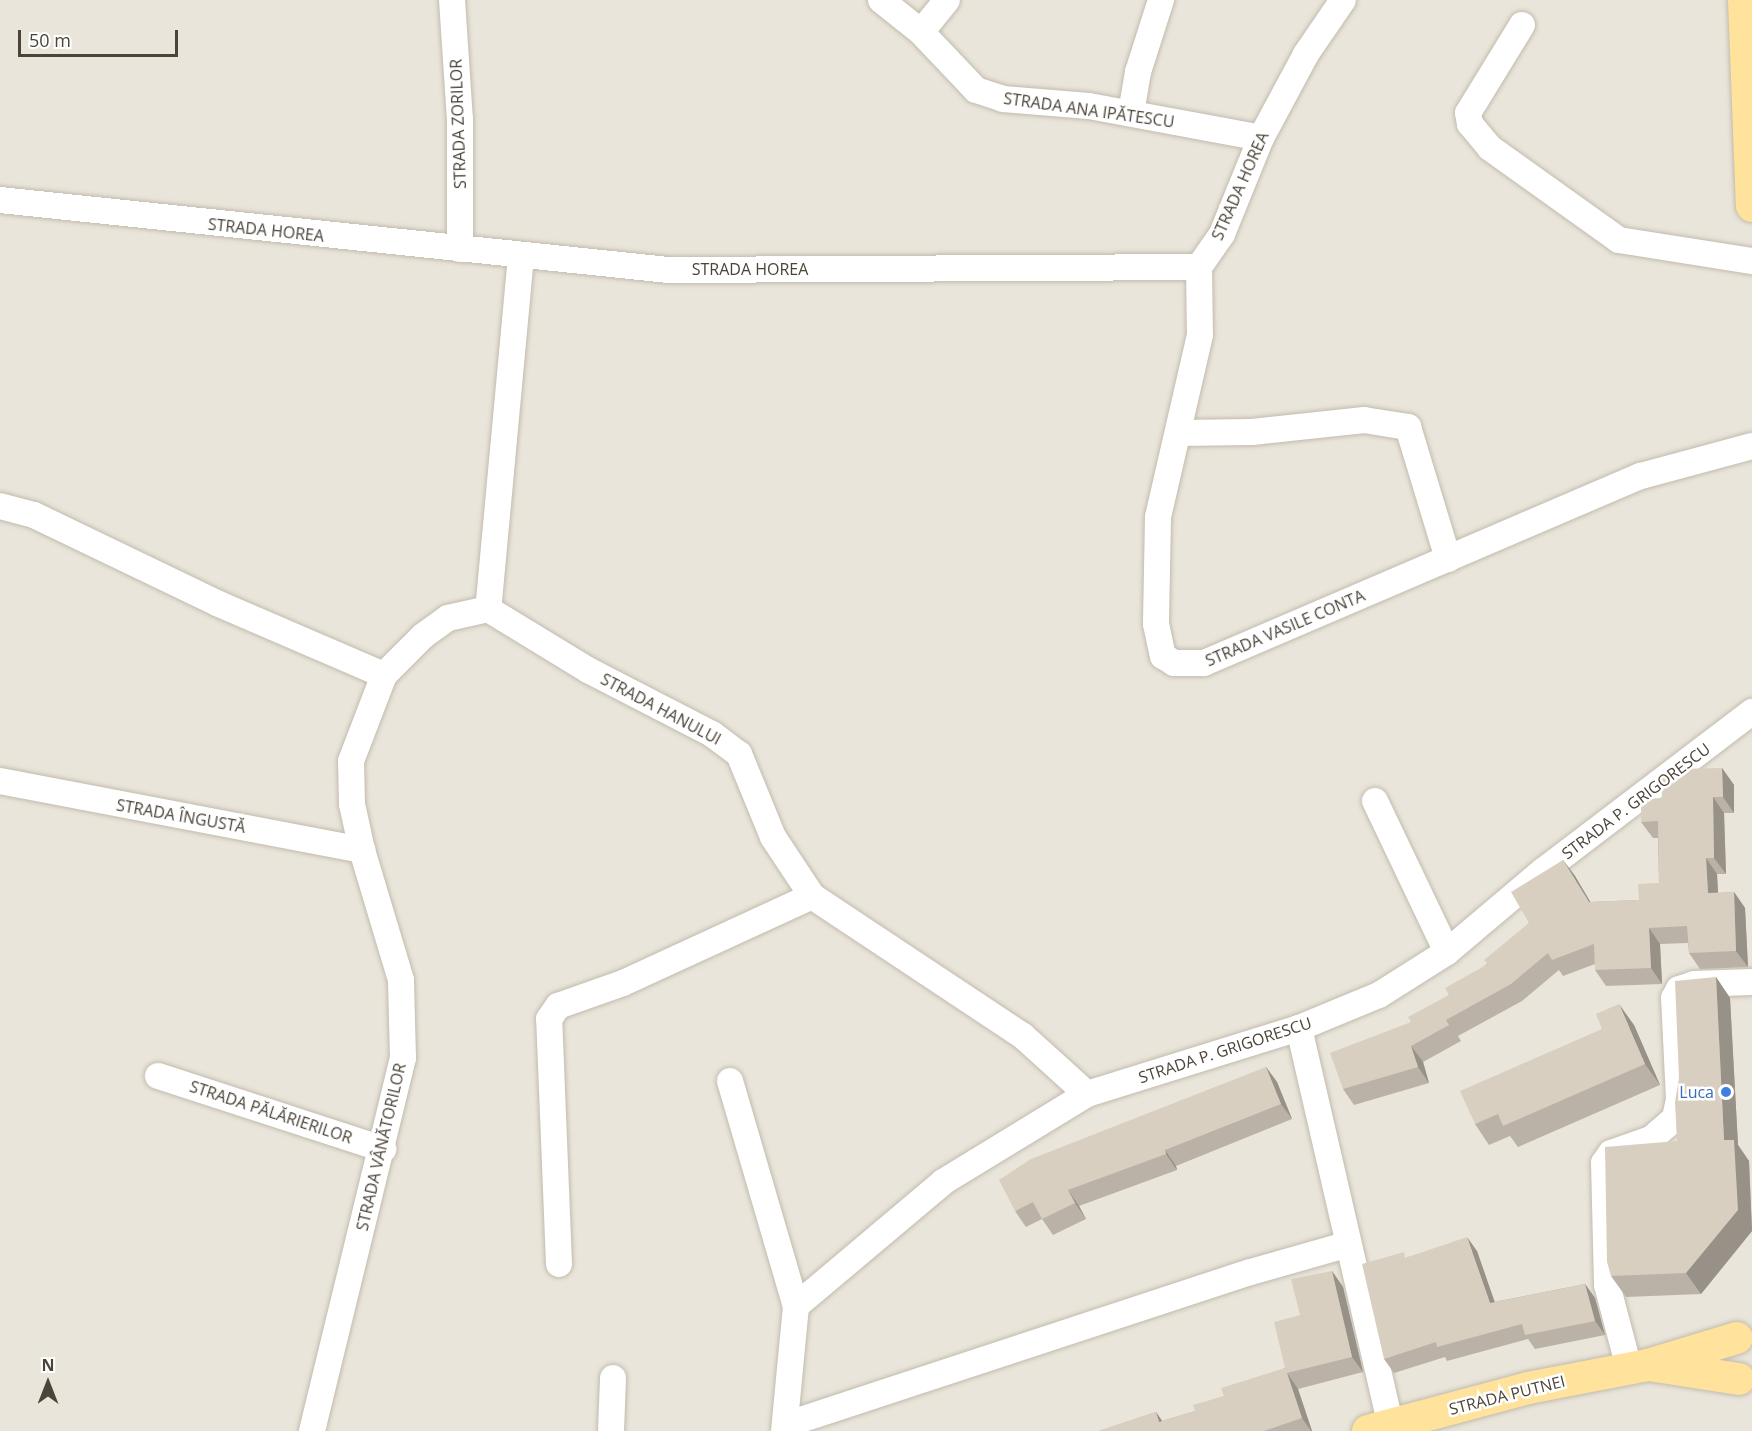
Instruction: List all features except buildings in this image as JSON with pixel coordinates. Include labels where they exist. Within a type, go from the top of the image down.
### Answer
[{"type":"main road","points":[[1744,0],[1752,206]]},
{"type":"main road","points":[[1744,1328],[1733,1352],[1746,1387]]},
{"type":"main road","name":"STRADA PUTNEI","points":[[1383,1429],[1528,1388],[1638,1366],[1744,1328]]},
{"type":"main road","name":"STRADA PUTNEI","points":[[1638,1366],[1746,1387]]},
{"type":"street","name":"STRADA ZORILOR","points":[[452,0],[460,118],[460,249]]},
{"type":"street","name":"STRADA ANA IPĂTESCU","points":[[881,0],[921,32],[976,90],[1003,99],[1131,113],[1261,138]]},
{"type":"street","points":[[921,32],[947,0]]},
{"type":"street","points":[[1131,113],[1138,72],[1161,0]]},
{"type":"street","name":"STRADA HOREA","points":[[0,200],[668,270],[1199,267],[1222,234],[1261,138],[1306,54],[1343,0]]},
{"type":"street","points":[[1522,25],[1468,113],[1470,124],[1490,148],[1619,240],[1752,261]]},
{"type":"street","points":[[488,609],[521,256]]},
{"type":"street","name":"STRADA VASILE CONTA","points":[[1199,267],[1200,335],[1158,517],[1156,624],[1163,656],[1174,663],[1204,663],[1641,476],[1752,446]]},
{"type":"street","points":[[1179,433],[1251,432],[1364,420],[1408,427],[1448,560]]},
{"type":"street","points":[[0,506],[34,515],[219,604],[384,675]]},
{"type":"street","name":"STRADA VÂNĂTORILOR","points":[[312,1431],[383,1149],[403,1058],[401,980],[362,850],[352,804],[351,760],[384,675],[423,636],[448,618],[488,609]]},
{"type":"street","name":"STRADA HANULUI","points":[[488,609],[588,670],[712,734],[739,754],[773,837],[812,896],[1023,1035],[1087,1094]]},
{"type":"street","name":"STRADA P. GRIGORESCU","points":[[796,1306],[943,1182],[1087,1094],[1299,1028],[1379,995],[1447,952],[1543,871],[1752,712]]},
{"type":"street","name":"STRADA ÎNGUSTĂ","points":[[0,781],[362,850]]},
{"type":"street","points":[[1375,801],[1447,952]]},
{"type":"street","points":[[559,1264],[549,1019],[558,1006],[623,983],[812,896]]},
{"type":"street","points":[[1638,1366],[1607,1285],[1604,1163],[1611,1153],[1651,1139],[1676,1118],[1679,1099],[1674,998],[1679,989],[1694,984],[1752,982]]},
{"type":"street","points":[[1299,1028],[1383,1429]]},
{"type":"street","name":"STRADA PĂLĂRIERILOR","points":[[158,1076],[383,1149]]},
{"type":"street","points":[[730,1081],[796,1306],[785,1428],[1251,1272],[1346,1245]]},
{"type":"street","points":[[611,1431],[613,1378]]},
{"type":"shaded area","points":[[0,0],[1752,0],[1752,1431],[0,1431]]},
{"type":"place","name":"Luca","points":[[1726,1092]]}]
